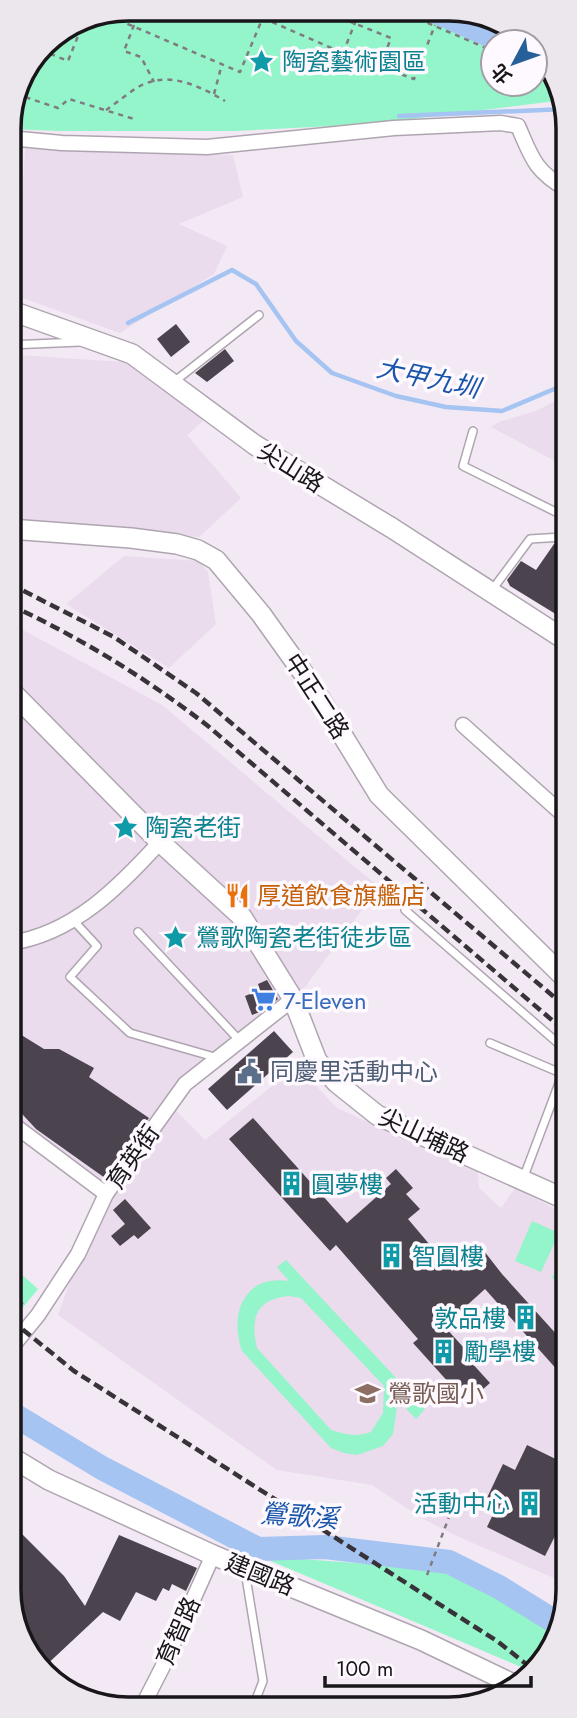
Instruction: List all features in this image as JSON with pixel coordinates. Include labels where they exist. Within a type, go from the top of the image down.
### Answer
[{"type":"main road","name":"尖山路","points":[[21,314],[132,354],[255,445],[392,528],[556,633]]},
{"type":"main road","name":"中正二路","points":[[21,530],[177,544],[198,550],[216,560],[261,614],[311,684],[379,795],[556,969]]},
{"type":"main road","name":"尖山埔路","points":[[21,701],[160,842],[242,917],[293,999],[317,1062],[337,1083],[377,1115],[556,1195]]},
{"type":"main road","name":"建國路","points":[[21,1464],[50,1480],[213,1555],[421,1640],[506,1680]]},
{"type":"street","points":[[21,139],[62,143],[207,147],[394,128],[501,122],[518,126],[529,155],[542,173],[556,182]]},
{"type":"street","points":[[463,725],[556,808]]},
{"type":"street","points":[[21,941],[86,914],[130,876],[160,842]]},
{"type":"street","name":"育英街","points":[[21,1336],[78,1254],[106,1194],[185,1084],[293,999]]},
{"type":"street","points":[[21,1130],[106,1194]]},
{"type":"street","name":"育智路","points":[[147,1697],[213,1555]]},
{"type":"lane","points":[[172,384],[259,315]]},
{"type":"lane","points":[[21,345],[95,342]]},
{"type":"lane","points":[[473,432],[463,466],[556,512]]},
{"type":"lane","points":[[491,592],[530,539],[556,537]]},
{"type":"lane","points":[[405,910],[556,1041]]},
{"type":"lane","points":[[72,920],[97,946],[71,977],[130,1033],[218,1058]]},
{"type":"lane","points":[[138,932],[240,1041]]},
{"type":"lane","points":[[490,1044],[556,1072]]},
{"type":"lane","points":[[523,1180],[556,1090]]},
{"type":"lane","points":[[244,1568],[262,1681],[256,1697]]},
{"type":"path","points":[[124,21],[240,72],[262,21]]},
{"type":"path","points":[[270,21],[343,53],[414,79],[435,25]]},
{"type":"path","points":[[348,21],[391,38],[380,67]]},
{"type":"path","points":[[343,53],[356,21]]},
{"type":"path","points":[[425,21],[479,45]]},
{"type":"path","points":[[134,25],[124,51],[141,57],[154,82]]},
{"type":"path","points":[[51,54],[68,61],[79,33]]},
{"type":"path","points":[[214,95],[222,64]]},
{"type":"path","points":[[106,110],[143,84],[169,79],[197,85],[225,102]]},
{"type":"path","points":[[26,97],[58,108],[69,99],[134,118]]},
{"type":"path","points":[[21,1303],[38,1315]]},
{"type":"path","points":[[427,1575],[449,1517]]},
{"type":"shaded area","points":[[25,148],[233,155],[243,197],[179,224],[227,246],[214,274],[120,333],[21,297]]},
{"type":"shaded area","points":[[21,355],[124,362],[204,420],[187,435],[241,498],[199,537],[21,521]]},
{"type":"shaded area","points":[[556,400],[556,462],[491,427],[536,411]]},
{"type":"shaded area","points":[[124,556],[199,561],[208,572],[216,624],[169,668],[66,604]]},
{"type":"shaded area","name":"鶯歌陶瓷老街徒步區","points":[[21,629],[162,705],[379,887],[305,987],[180,1080],[106,1185],[21,1122]]},
{"type":"shaded area","name":"鶯歌國小","points":[[297,1066],[337,1108],[478,1172],[479,1188],[501,1208],[515,1188],[556,1209],[556,1579],[423,1519],[372,1485],[277,1470],[58,1315],[71,1279],[113,1197],[174,1109],[205,1140]]},
{"type":"green space","name":"陶瓷藝術園區","points":[[128,21],[470,23],[486,28],[479,28],[479,98],[549,98],[549,92],[552,101],[371,124],[235,131],[21,129],[21,121],[29,87],[52,52],[87,29]]},
{"type":"green space","points":[[532,1221],[556,1232],[556,1240],[541,1272],[515,1261]]},
{"type":"green space","points":[[286,1260],[425,1409],[416,1419],[398,1400],[393,1434],[383,1446],[357,1455],[331,1448],[242,1351],[238,1337],[239,1311],[251,1290],[261,1284],[274,1280],[289,1281],[277,1267]],"holes":[[[278,1298],[301,1298],[384,1386],[383,1413],[371,1432],[351,1435],[331,1430],[257,1348],[255,1319],[263,1306]]]},
{"type":"green space","points":[[21,1274],[38,1289],[21,1310]]},
{"type":"green space","points":[[259,1556],[453,1570],[547,1628],[548,1631],[538,1649],[522,1668]]},
{"type":"water","points":[[428,21],[470,23],[486,28],[479,28],[479,44]]},
{"type":"building","points":[[176,324],[190,342],[171,357],[157,339]]},
{"type":"building","points":[[225,349],[234,361],[207,382],[195,373]]},
{"type":"building","points":[[554,544],[556,614],[510,586],[507,580],[521,561],[536,570]]},
{"type":"building","name":"7-Eleven","points":[[267,980],[278,999],[252,1015],[245,996],[260,990],[258,984]]},
{"type":"building","name":"同慶里活動中心","points":[[274,1031],[293,1052],[227,1110],[208,1089]]},
{"type":"building","points":[[21,1035],[44,1049],[59,1049],[94,1068],[89,1077],[149,1118],[105,1178],[36,1129],[21,1113]]},
{"type":"building","points":[[253,1118],[347,1223],[391,1184],[386,1178],[396,1169],[413,1188],[406,1194],[420,1209],[408,1219],[452,1271],[462,1262],[465,1266],[484,1251],[556,1334],[556,1369],[485,1289],[444,1326],[474,1359],[471,1362],[490,1383],[474,1397],[466,1388],[459,1394],[413,1343],[418,1339],[336,1245],[330,1251],[229,1139]]},
{"type":"building","points":[[125,1199],[151,1228],[138,1239],[134,1235],[120,1246],[111,1236],[125,1224],[113,1210]]},
{"type":"building","name":"活動中心","points":[[527,1445],[556,1459],[556,1534],[545,1556],[487,1527],[497,1506],[486,1500],[503,1464],[515,1470]]},
{"type":"building","points":[[21,1533],[64,1576],[85,1606],[119,1535],[197,1568],[186,1591],[172,1584],[169,1591],[163,1588],[156,1601],[136,1592],[120,1621],[103,1612],[49,1662],[35,1644],[23,1611]]},
{"type":"waterway","points":[[399,116],[554,109]]},
{"type":"waterway","name":"大甲九圳","points":[[128,323],[232,270],[256,284],[296,341],[332,373],[396,396],[446,407],[502,411],[556,388]]},
{"type":"waterway","name":"鶯歌溪","points":[[21,1419],[102,1468],[258,1549],[325,1547],[449,1562],[499,1587],[552,1620]]},
{"type":"railway","points":[[21,590],[114,637],[196,693],[556,999]]},
{"type":"railway","points":[[21,610],[112,660],[161,691],[208,726],[556,1024]]},
{"type":"railway","points":[[21,1328],[74,1371],[497,1641],[526,1664]]},
{"type":"place","name":"陶瓷藝術園區","points":[[262,61]]},
{"type":"place","name":"陶瓷老街","points":[[125,827]]},
{"type":"place","name":"厚道飲食旗艦店","points":[[237,895]]},
{"type":"place","name":"鶯歌陶瓷老街徒步區","points":[[176,937]]},
{"type":"place","name":"7-Eleven","points":[[263,1000]]},
{"type":"place","name":"同慶里活動中心","points":[[250,1071]]},
{"type":"place","name":"圓夢樓","points":[[291,1184]]},
{"type":"place","name":"智圓樓","points":[[392,1256]]},
{"type":"place","name":"敦品樓","points":[[526,1318]]},
{"type":"place","name":"勵學樓","points":[[444,1351]]},
{"type":"place","name":"鶯歌國小","points":[[368,1393]]},
{"type":"place","name":"活動中心","points":[[530,1503]]}]
